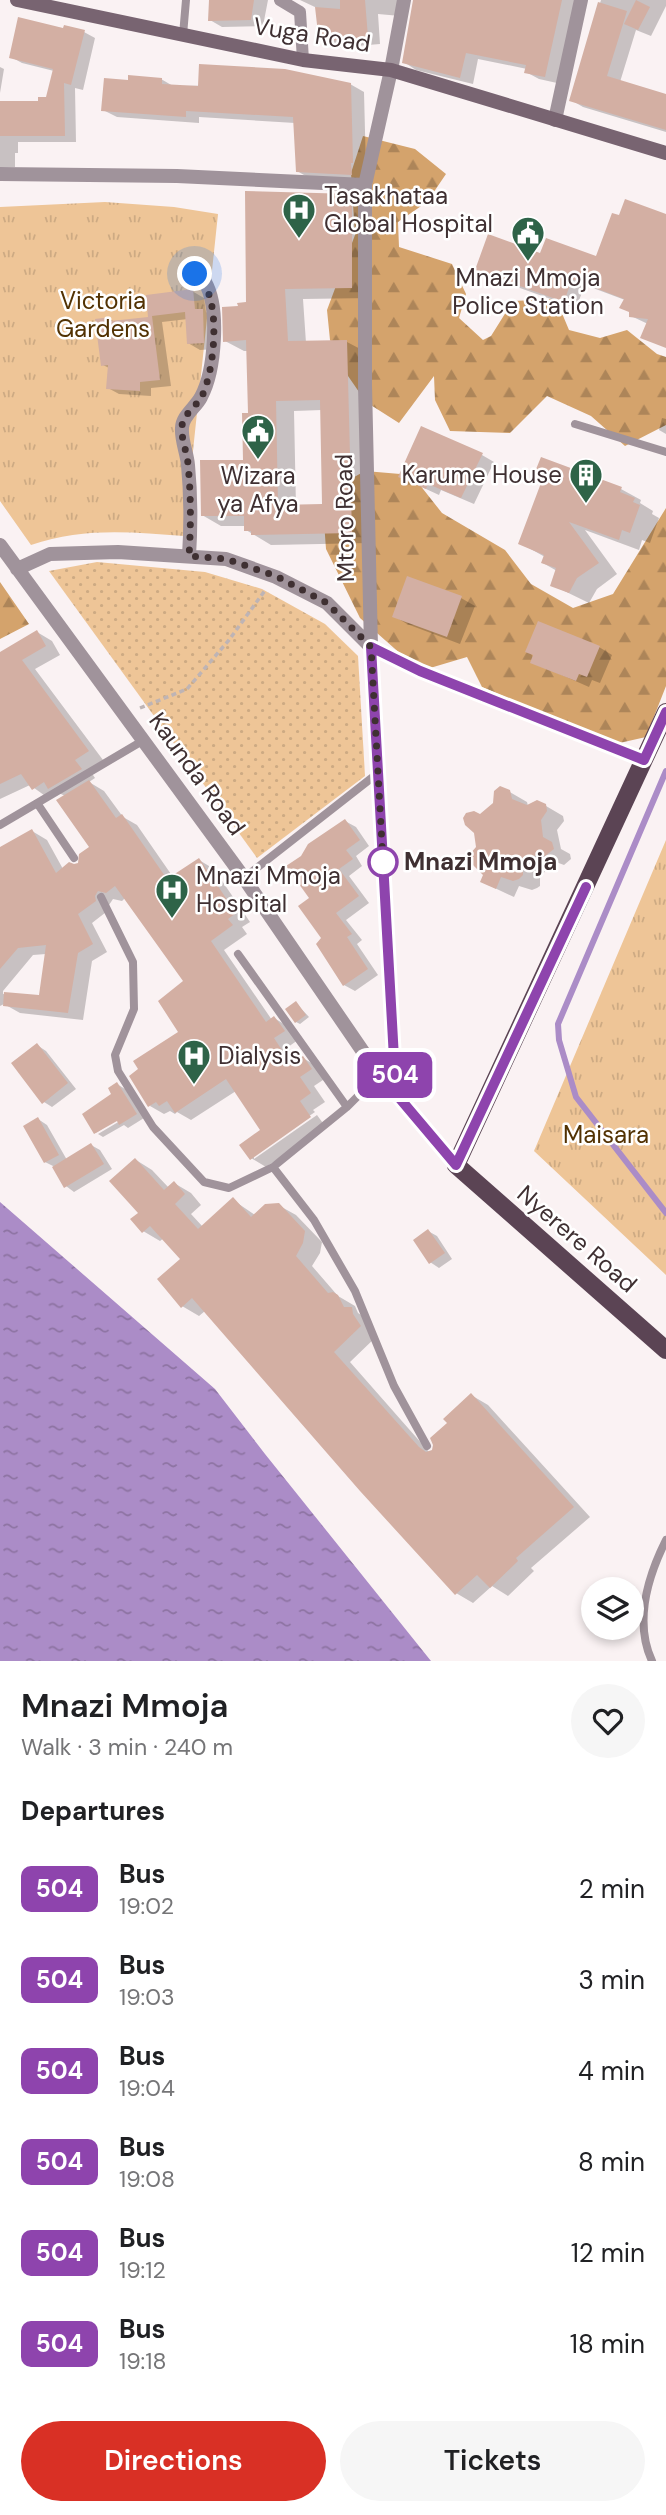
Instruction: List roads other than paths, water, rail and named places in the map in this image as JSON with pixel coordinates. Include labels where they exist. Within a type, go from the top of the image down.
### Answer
[{"type":"main road","name":"Vuga Road","points":[[17,0],[303,60],[391,70],[666,153]]},
{"type":"main road","points":[[456,1165],[666,712]]},
{"type":"main road","name":"Nyerere Road","points":[[456,1165],[666,1350]]},
{"type":"street","points":[[280,0],[300,12],[303,60]]},
{"type":"street","name":"Mtoro Road","points":[[396,1094],[371,647],[365,385],[365,185],[404,0]]},
{"type":"street","points":[[555,120],[581,0]]},
{"type":"street","points":[[0,174],[177,176],[365,185]]},
{"type":"street","points":[[187,272],[195,274],[205,282],[211,302],[214,330],[206,385],[181,427],[188,461],[192,509],[189,556]]},
{"type":"street","name":"Kaunda Road","points":[[0,545],[244,878],[379,1075],[456,1165]]},
{"type":"street","points":[[17,569],[50,554],[118,552],[226,559],[276,576],[327,603],[371,647],[420,671],[644,760]]},
{"type":"lane","points":[[183,35],[186,0]]},
{"type":"lane","points":[[575,424],[666,452]]},
{"type":"lane","points":[[0,825],[144,740]]},
{"type":"lane","points":[[244,878],[378,773]]},
{"type":"lane","points":[[37,803],[74,858]]},
{"type":"lane","points":[[101,897],[133,962],[134,1009],[115,1055],[118,1071],[153,1127],[204,1182],[229,1188],[274,1167],[347,1107],[379,1075]]},
{"type":"lane","points":[[239,954],[347,1107]]},
{"type":"lane","points":[[274,1167],[314,1220],[355,1291],[394,1386],[427,1446]]},
{"type":"lane","points":[[652,1661],[648,1651],[644,1609],[652,1567],[666,1540]]},
{"type":"water","points":[[0,1202],[215,1389],[431,1661],[0,1661]]},
{"type":"waterway","points":[[666,771],[558,1024],[559,1040],[576,1097],[666,1213]]},
{"type":"place","name":"Tasakhataa Global Hospital","points":[[299,240]]},
{"type":"place","name":"Mnazi Mmoja Police Station","points":[[528,263]]},
{"type":"place","name":"Wizara ya Afya","points":[[258,461]]},
{"type":"place","name":"Karume House","points":[[586,505]]},
{"type":"place","name":"Mnazi Mmoja","points":[[383,862]]},
{"type":"place","name":"Mnazi Mmoja Hospital","points":[[172,920]]},
{"type":"place","name":"Dialysis","points":[[194,1086]]},
{"type":"park label","name":"Victoria Gardens","points":[[103,315]]},
{"type":"park label","name":"Maisara","points":[[606,1135]]}]
